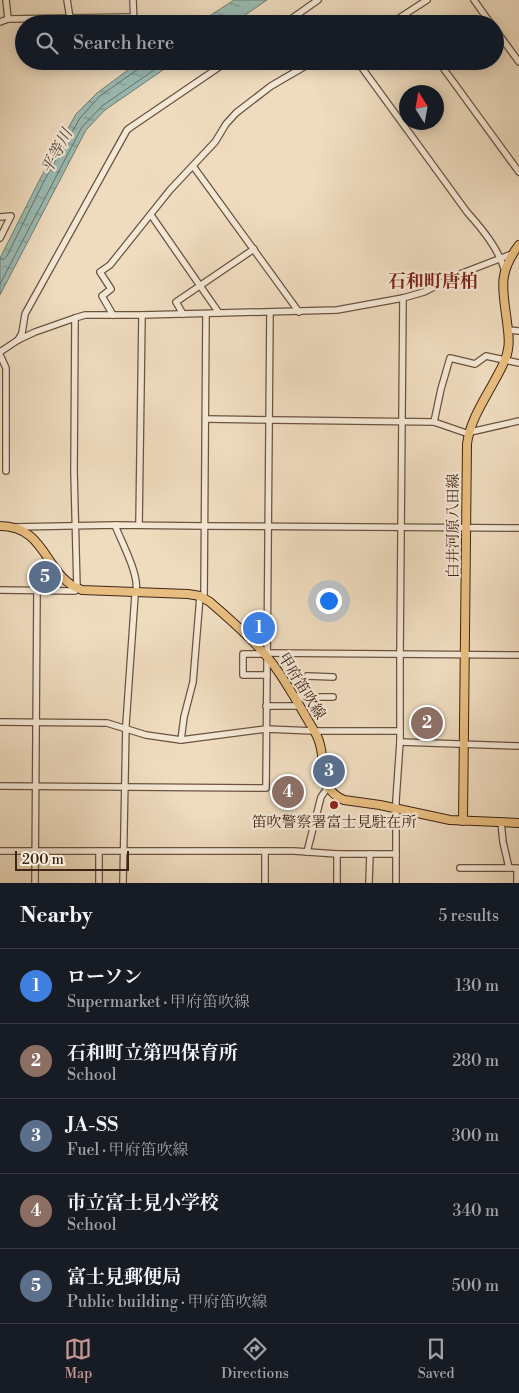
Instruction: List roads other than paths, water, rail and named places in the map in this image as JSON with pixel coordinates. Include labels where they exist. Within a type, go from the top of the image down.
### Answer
[{"type":"main road","name":"白井河原八田線","points":[[463,821],[467,452],[469,432],[478,410],[505,360],[508,347],[508,330],[503,289],[505,271],[512,254],[519,246]]},
{"type":"main road","points":[[0,526],[14,526],[30,535],[67,582],[82,590],[188,594],[202,597]]},
{"type":"main road","name":"甲府笛吹線","points":[[202,597],[218,609],[266,654],[282,676],[320,744],[325,780],[328,787]]},
{"type":"main road","points":[[328,787],[334,795],[344,800],[412,811],[439,819],[519,823]]},
{"type":"street","points":[[6,0],[8,19]]},
{"type":"street","points":[[67,0],[70,15]]},
{"type":"street","points":[[133,0],[134,15]]},
{"type":"street","points":[[297,15],[318,0]]},
{"type":"street","points":[[405,15],[427,0]]},
{"type":"street","points":[[474,0],[485,15]]},
{"type":"street","points":[[0,22],[15,19]]},
{"type":"street","points":[[504,41],[519,62]]},
{"type":"street","points":[[18,340],[22,332],[25,314],[128,130],[131,126],[215,70]]},
{"type":"street","points":[[113,315],[102,296],[111,289],[100,272],[110,265],[170,190],[215,142],[226,124],[236,113],[271,86],[299,70]]},
{"type":"street","points":[[364,70],[483,230],[501,258],[505,271]]},
{"type":"street","points":[[445,70],[519,172]]},
{"type":"street","points":[[193,166],[299,312]]},
{"type":"street","points":[[151,215],[219,313]]},
{"type":"street","points":[[0,217],[11,216],[0,238]]},
{"type":"street","points":[[183,314],[176,302],[254,249]]},
{"type":"street","points":[[6,471],[6,368],[0,353],[18,340],[35,332],[85,315],[337,310],[403,298],[424,292],[460,274],[512,254]]},
{"type":"street","points":[[396,883],[400,742],[403,298]]},
{"type":"street","points":[[0,786],[266,788],[270,312]]},
{"type":"street","points":[[181,740],[184,717],[193,682],[202,597],[205,526],[206,314]]},
{"type":"street","points":[[139,525],[142,315]]},
{"type":"street","points":[[0,590],[75,591],[77,588],[74,472],[74,318]]},
{"type":"street","points":[[508,330],[519,331]]},
{"type":"street","points":[[434,422],[450,358],[475,364],[486,356],[519,363]]},
{"type":"street","points":[[206,419],[434,422],[466,433],[519,421]]},
{"type":"street","points":[[115,524],[132,567],[137,586],[133,613],[127,729],[123,883]]},
{"type":"street","points":[[14,526],[115,524],[519,528]]},
{"type":"street","points":[[35,883],[37,591]]},
{"type":"street","points":[[267,675],[243,675],[244,654],[519,655]]},
{"type":"street","points":[[307,676],[334,677]]},
{"type":"street","points":[[294,697],[333,697]]},
{"type":"street","points":[[266,706],[299,706]]},
{"type":"street","points":[[0,722],[107,723],[146,735],[181,740],[266,729],[400,732]]},
{"type":"street","points":[[400,742],[519,746]]},
{"type":"street","points":[[307,852],[322,797],[328,787]]},
{"type":"street","points":[[501,822],[509,868]]},
{"type":"street","points":[[0,851],[396,854]]},
{"type":"street","points":[[99,852],[99,883]]},
{"type":"street","points":[[265,852],[265,883]]},
{"type":"street","points":[[336,883],[337,854]]},
{"type":"street","points":[[370,854],[370,883]]},
{"type":"street","points":[[460,868],[517,868],[517,883]]},
{"type":"water","points":[[234,0],[267,0],[245,15],[211,15]]},
{"type":"water","name":"平等川","points":[[128,70],[163,70],[105,110],[86,130],[0,295],[0,258],[76,114],[97,93]]},
{"type":"place","name":"富士見郵便局","points":[[45,577]]},
{"type":"place","name":"ローソン","points":[[259,628]]},
{"type":"place","name":"石和町立第四保育所","points":[[427,723]]},
{"type":"place","name":"JA-SS","points":[[329,771]]},
{"type":"place","name":"市立富士見小学校","points":[[288,792]]},
{"type":"place","name":"笛吹警察署富士見駐在所","points":[[334,805]]},
{"type":"district","name":"石和町唐柏","points":[[433,281]]}]
